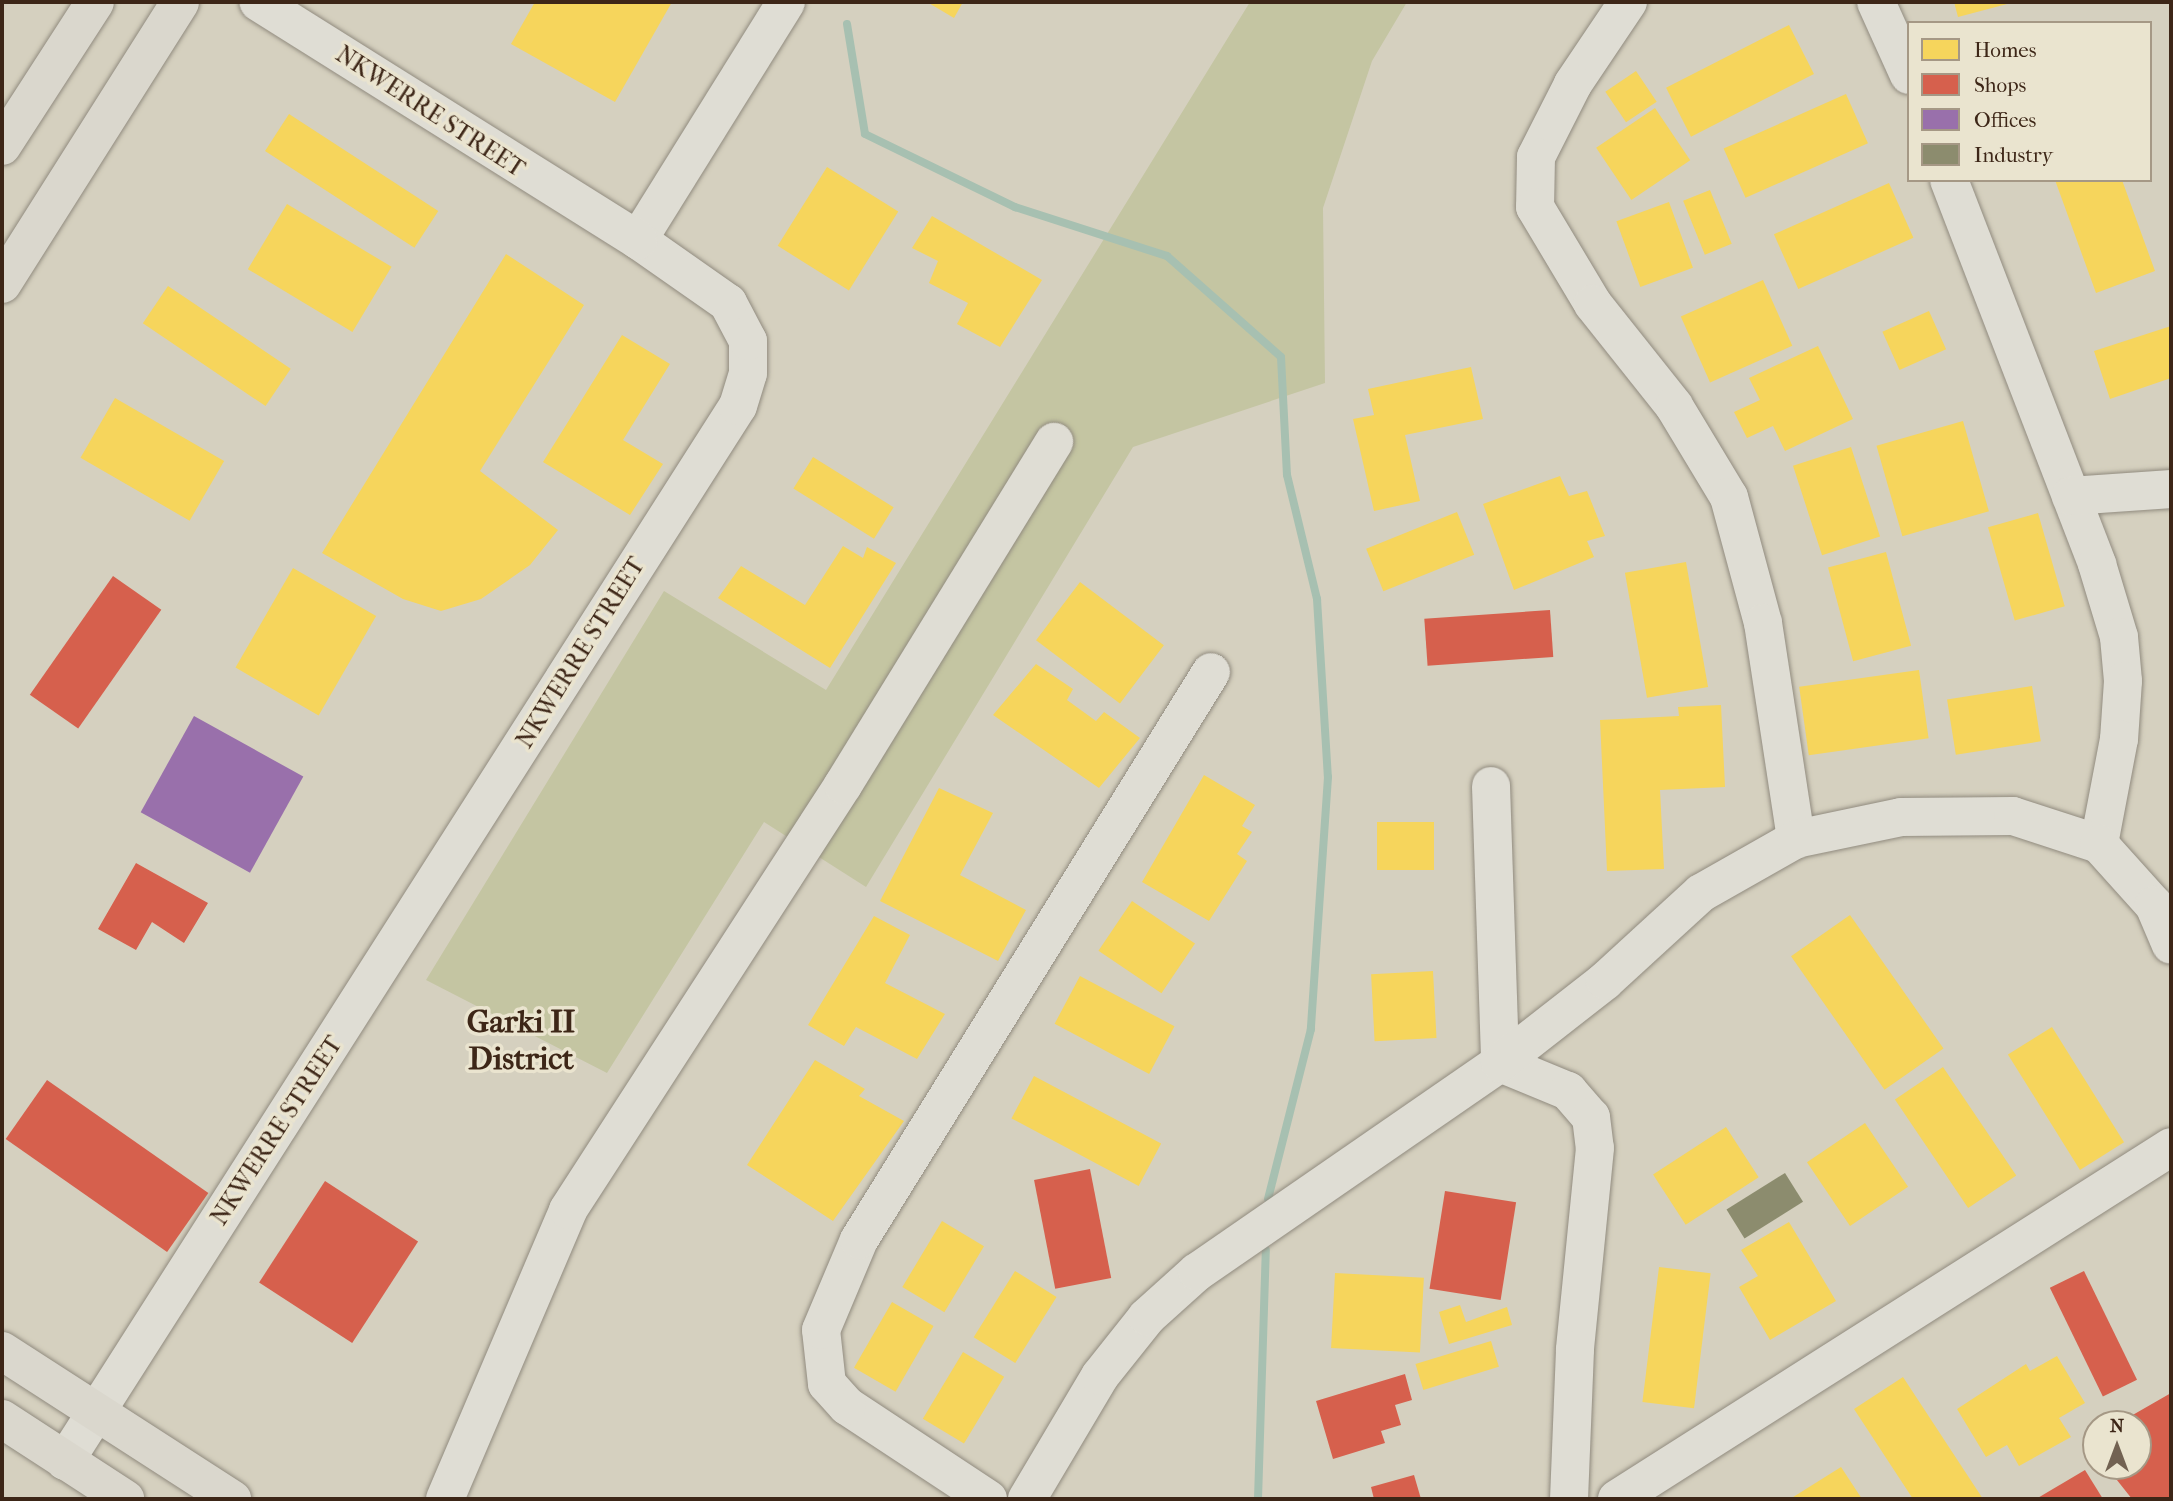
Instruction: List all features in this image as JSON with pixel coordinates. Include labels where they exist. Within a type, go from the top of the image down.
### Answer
[{"type":"main road","points":[[2,146],[95,2]]},
{"type":"main road","points":[[6,270],[180,2]]},
{"type":"main road","points":[[2,1351],[96,1415],[232,1499]]},
{"type":"main road","points":[[2,1419],[125,1499]]},
{"type":"street","name":"NKWERRE STREET","points":[[65,1461],[738,406],[747,373],[748,341],[728,303],[638,240],[259,2]]},
{"type":"street","points":[[638,240],[786,2]]},
{"type":"street","points":[[1628,2],[1573,83],[1536,157],[1535,207],[1593,304],[1674,406],[1729,497],[1763,623],[1796,839]]},
{"type":"street","points":[[1876,2],[1907,71]]},
{"type":"street","points":[[1951,182],[2071,496],[2119,637],[2122,670],[2119,738],[2099,844]]},
{"type":"street","points":[[445,1499],[568,1210],[843,785],[1054,442]]},
{"type":"street","points":[[2071,496],[2171,489]]},
{"type":"street","points":[[988,1499],[847,1406],[827,1384],[821,1359],[821,1330],[859,1240],[1211,672]]},
{"type":"street","points":[[1491,786],[1500,1063]]},
{"type":"street","points":[[1027,1499],[1100,1376],[1147,1317],[1197,1272],[1500,1063],[1605,981],[1700,893],[1796,839],[1901,817],[2013,816],[2099,844],[2154,905],[2171,945]]},
{"type":"street","points":[[1500,1063],[1568,1091],[1591,1117],[1595,1147],[1575,1350],[1569,1499]]},
{"type":"street","points":[[1617,1499],[2171,1147]]},
{"type":"green space","points":[[1250,2],[1407,2],[1372,61],[1323,208],[1325,383],[1133,447],[866,887],[764,822],[607,1073],[426,980],[664,591],[826,690]]},
{"type":"building: Homes","points":[[535,2],[672,2],[615,102],[511,44]]},
{"type":"building: Homes","points":[[927,2],[963,2],[954,18]]},
{"type":"building: Homes","points":[[1954,2],[2010,2],[2011,3],[1958,17]]},
{"type":"building: Homes","points":[[1789,25],[1814,74],[1691,137],[1666,88]]},
{"type":"building: Homes","points":[[1636,71],[1657,102],[1626,122],[1605,92]]},
{"type":"building: Homes","points":[[1846,94],[1868,143],[1746,198],[1724,149]]},
{"type":"building: Homes","points":[[1655,108],[1690,160],[1631,200],[1596,148]]},
{"type":"building: Homes","points":[[289,114],[438,211],[414,248],[265,151]]},
{"type":"building: Homes","points":[[827,167],[898,212],[849,290],[778,246]]},
{"type":"building: Homes","points":[[2056,182],[2123,182],[2155,271],[2096,293]]},
{"type":"building: Homes","points":[[1889,183],[1913,238],[1798,289],[1774,234]]},
{"type":"building: Homes","points":[[1710,190],[1732,244],[1705,255],[1683,201]]},
{"type":"building: Homes","points":[[1669,202],[1693,268],[1640,287],[1616,221]]},
{"type":"building: Homes","points":[[287,204],[392,267],[352,332],[248,269]]},
{"type":"building: Homes","points":[[932,216],[1042,280],[1000,347],[957,324],[968,303],[929,283],[938,261],[912,248]]},
{"type":"building: Homes","points":[[506,254],[584,305],[480,471],[558,530],[530,565],[481,599],[441,611],[403,599],[322,553]]},
{"type":"building: Homes","points":[[1763,280],[1792,346],[1710,382],[1681,317]]},
{"type":"building: Homes","points":[[168,286],[291,369],[266,406],[143,323]]},
{"type":"building: Homes","points":[[1929,311],[1946,349],[1899,370],[1882,332]]},
{"type":"building: Homes","points":[[2171,326],[2171,378],[2110,399],[2094,351]]},
{"type":"building: Homes","points":[[622,335],[670,364],[623,440],[663,464],[630,515],[543,462]]},
{"type":"building: Homes","points":[[1818,346],[1853,419],[1785,451],[1773,426],[1747,438],[1734,412],[1760,400],[1749,378]]},
{"type":"building: Homes","points":[[1471,367],[1483,419],[1405,435],[1420,501],[1374,511],[1353,419],[1374,415],[1368,389]]},
{"type":"building: Homes","points":[[115,398],[224,461],[190,521],[80,458]]},
{"type":"building: Homes","points":[[1963,421],[1989,511],[1902,536],[1876,446]]},
{"type":"building: Homes","points":[[1851,447],[1880,536],[1822,555],[1793,466]]},
{"type":"building: Homes","points":[[813,457],[894,507],[874,539],[793,488]]},
{"type":"building: Homes","points":[[1560,476],[1569,496],[1587,491],[1605,536],[1587,541],[1594,557],[1514,590],[1483,504]]},
{"type":"building: Homes","points":[[1457,512],[1474,555],[1383,591],[1366,549]]},
{"type":"building: Homes","points":[[2038,513],[2065,606],[2015,621],[1988,527]]},
{"type":"building: Homes","points":[[843,546],[863,558],[867,547],[896,563],[830,668],[718,598],[741,566],[805,605]]},
{"type":"building: Homes","points":[[1886,552],[1911,646],[1853,661],[1828,568]]},
{"type":"building: Homes","points":[[1686,562],[1708,687],[1647,698],[1625,573]]},
{"type":"building: Homes","points":[[293,568],[376,616],[319,716],[236,668]]},
{"type":"building: Homes","points":[[1080,582],[1164,645],[1120,703],[1036,640]]},
{"type":"building: Homes","points":[[1036,664],[1073,689],[1067,700],[1096,721],[1104,712],[1140,738],[1099,788],[993,715]]},
{"type":"building: Homes","points":[[1919,670],[1929,738],[1809,755],[1799,687]]},
{"type":"building: Homes","points":[[2032,686],[2041,741],[1956,755],[1947,699]]},
{"type":"building: Homes","points":[[1721,705],[1725,787],[1660,790],[1664,869],[1607,871],[1600,720],[1679,716],[1678,707]]},
{"type":"building: Homes","points":[[1204,775],[1255,805],[1242,826],[1252,832],[1237,854],[1247,861],[1209,921],[1142,882]]},
{"type":"building: Homes","points":[[939,788],[993,813],[960,875],[1026,910],[998,961],[880,901]]},
{"type":"building: Homes","points":[[1377,822],[1434,822],[1434,870],[1377,870]]},
{"type":"building: Homes","points":[[1132,901],[1195,943],[1161,993],[1098,951]]},
{"type":"building: Homes","points":[[1850,915],[1943,1049],[1885,1090],[1791,956]]},
{"type":"building: Homes","points":[[874,916],[910,935],[885,983],[945,1014],[917,1059],[856,1027],[844,1046],[808,1025]]},
{"type":"building: Homes","points":[[1433,971],[1437,1038],[1375,1041],[1371,974]]},
{"type":"building: Homes","points":[[1080,976],[1174,1026],[1149,1074],[1055,1024]]},
{"type":"building: Homes","points":[[2052,1027],[2124,1142],[2080,1170],[2008,1055]]},
{"type":"building: Homes","points":[[815,1060],[865,1089],[859,1096],[904,1121],[833,1221],[747,1165]]},
{"type":"building: Homes","points":[[1943,1067],[2016,1176],[1968,1208],[1895,1099]]},
{"type":"building: Homes","points":[[1034,1076],[1161,1144],[1139,1186],[1011,1118]]},
{"type":"building: Homes","points":[[1865,1123],[1908,1187],[1850,1226],[1807,1162]]},
{"type":"building: Homes","points":[[1726,1127],[1759,1177],[1686,1225],[1653,1174]]},
{"type":"building: Homes","points":[[942,1221],[984,1246],[944,1312],[902,1287]]},
{"type":"building: Homes","points":[[1789,1222],[1836,1301],[1770,1340],[1739,1287],[1758,1276],[1741,1250]]},
{"type":"building: Homes","points":[[1659,1267],[1711,1273],[1694,1408],[1642,1402]]},
{"type":"building: Homes","points":[[1015,1271],[1057,1297],[1015,1363],[974,1337]]},
{"type":"building: Homes","points":[[1335,1273],[1424,1278],[1420,1353],[1331,1348]]},
{"type":"building: Homes","points":[[892,1302],[934,1326],[896,1392],[854,1368]]},
{"type":"building: Homes","points":[[1460,1305],[1466,1322],[1507,1307],[1512,1325],[1449,1344],[1439,1312]]},
{"type":"building: Homes","points":[[1491,1341],[1499,1367],[1423,1390],[1415,1364]]},
{"type":"building: Homes","points":[[963,1352],[1004,1377],[964,1444],[923,1419]]},
{"type":"building: Homes","points":[[2057,1356],[2085,1403],[2059,1418],[2071,1437],[2019,1466],[2007,1445],[1986,1457],[1957,1409],[2026,1364],[2030,1371]]},
{"type":"building: Homes","points":[[1903,1377],[1983,1499],[1913,1499],[1854,1409]]},
{"type":"building: Homes","points":[[1841,1467],[1862,1499],[1790,1499]]},
{"type":"building: Shops","points":[[113,576],[161,610],[78,729],[30,695]]},
{"type":"building: Shops","points":[[1550,610],[1553,657],[1428,666],[1424,619]]},
{"type":"building: Shops","points":[[136,863],[208,903],[184,943],[152,922],[136,950],[98,929]]},
{"type":"building: Shops","points":[[47,1080],[208,1193],[167,1252],[6,1139]]},
{"type":"building: Shops","points":[[1090,1169],[1111,1278],[1055,1289],[1034,1180]]},
{"type":"building: Shops","points":[[325,1181],[418,1241],[352,1343],[259,1282]]},
{"type":"building: Shops","points":[[1445,1191],[1516,1202],[1501,1300],[1430,1289]]},
{"type":"building: Shops","points":[[2084,1271],[2137,1380],[2103,1396],[2050,1288]]},
{"type":"building: Shops","points":[[1405,1374],[1412,1400],[1395,1405],[1401,1425],[1381,1431],[1385,1443],[1333,1459],[1316,1401]]},
{"type":"building: Shops","points":[[2171,1393],[2171,1499],[2132,1499],[2117,1480],[2152,1480],[2152,1410],[2141,1410]]},
{"type":"building: Shops","points":[[2082,1472],[2082,1480],[2091,1480],[2103,1499],[2036,1499]]},
{"type":"building: Shops","points":[[1414,1475],[1421,1499],[1374,1499],[1371,1487]]},
{"type":"building: Offices","points":[[194,716],[303,777],[250,873],[141,812]]},
{"type":"building: Industry","points":[[1785,1173],[1803,1202],[1745,1238],[1726,1210]]},
{"type":"waterway","points":[[847,24],[865,134],[1015,207],[1167,256],[1281,357],[1287,475],[1317,599],[1328,777],[1311,1029],[1268,1199]]},
{"type":"waterway","points":[[1258,1499],[1266,1250]]},
{"type":"district","name":"Garki II District","points":[[521,1042]]}]
